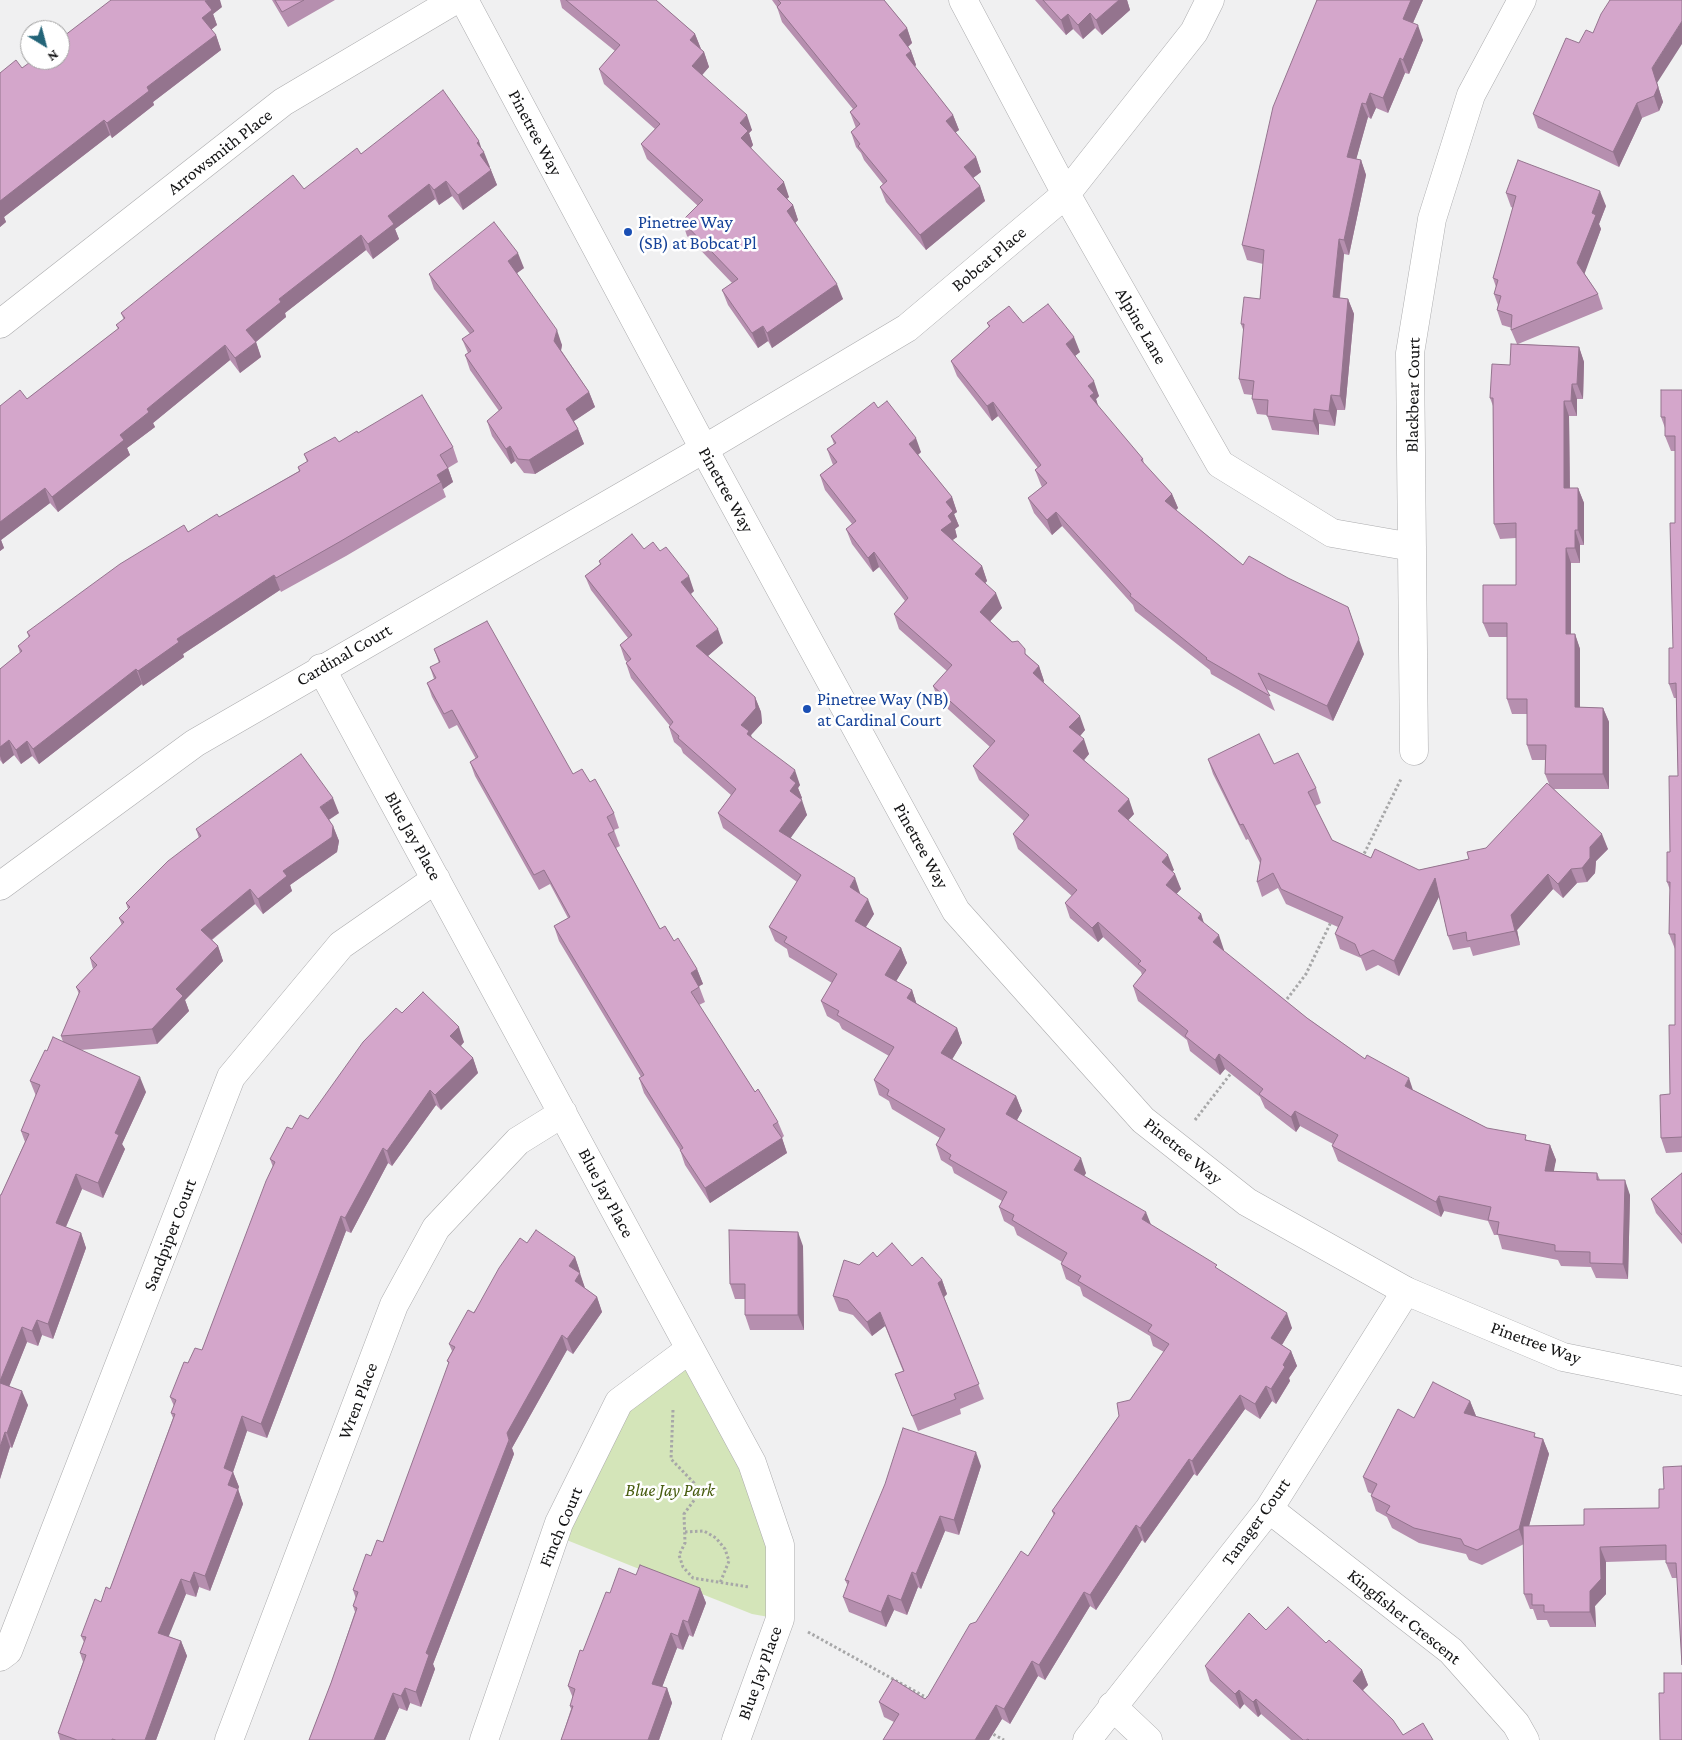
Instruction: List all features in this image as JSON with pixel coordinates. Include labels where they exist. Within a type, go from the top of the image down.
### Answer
[{"type":"street","name":"Arrowsmith Place","points":[[0,324],[283,102],[455,0]]},
{"type":"street","name":"Pinetree Way","points":[[464,0],[704,449],[956,911],[1143,1120],[1247,1202],[1406,1291],[1564,1357],[1682,1381]]},
{"type":"street","name":"Alpine Lane","points":[[962,0],[1066,194],[1220,464],[1332,533],[1412,547]]},
{"type":"street","name":"Bobcat Place","points":[[704,449],[907,328],[1066,194],[1194,32],[1210,0]]},
{"type":"street","name":"Blackbear Court","points":[[1414,751],[1410,353],[1432,219],[1471,95],[1522,0]]},
{"type":"street","name":"Cardinal Court","points":[[2,881],[195,743],[321,668],[704,449]]},
{"type":"street","name":"Blue Jay Place","points":[[321,668],[752,1463],[780,1545],[780,1619],[736,1740]]},
{"type":"street","name":"Sandpiper Court","points":[[0,1657],[8,1652],[232,1076],[341,945],[436,879]]},
{"type":"street","name":"Wren Place","points":[[229,1740],[394,1305],[436,1228],[518,1141],[563,1113]]},
{"type":"street","name":"Tanager Court","points":[[1087,1740],[1269,1509],[1406,1291]]},
{"type":"street","name":"Finch Court","points":[[484,1740],[559,1523],[619,1402],[690,1349]]},
{"type":"street","name":"Kingfisher Crescent","points":[[1269,1509],[1451,1651],[1516,1724],[1524,1740]]},
{"type":"street","points":[[1112,1706],[1148,1740]]},
{"type":"path","points":[[1358,867],[1414,751]]},
{"type":"path","points":[[1283,1005],[1306,974],[1336,912]]},
{"type":"path","points":[[1176,1146],[1236,1066]]},
{"type":"path","points":[[673,1410],[671,1459],[694,1483],[695,1499],[684,1514],[686,1543],[679,1555],[682,1568],[693,1578],[750,1587]]},
{"type":"path","points":[[685,1532],[704,1531],[716,1538],[725,1549],[729,1561],[720,1583]]},
{"type":"path","points":[[780,1619],[935,1702]]},
{"type":"path","points":[[987,1730],[1004,1740]]},
{"type":"green space","name":"Blue Jay Park","points":[[690,1349],[752,1463],[780,1619],[752,1614],[554,1535],[619,1402]]},
{"type":"building","points":[[111,0],[207,0],[205,1],[212,10],[202,18],[216,35],[147,87],[149,91],[107,123],[104,120],[0,201],[0,73],[16,60],[20,65],[20,70],[70,70],[70,31]]},
{"type":"building","points":[[275,0],[304,0],[282,12]]},
{"type":"building","points":[[566,0],[656,0],[695,34],[690,40],[704,52],[692,66],[747,115],[740,123],[748,131],[741,138],[784,182],[777,189],[793,205],[787,211],[837,284],[767,333],[763,326],[752,333],[722,290],[738,279],[682,221],[703,200],[641,144],[660,124],[599,69],[620,45]]},
{"type":"building","points":[[778,0],[884,0],[907,28],[899,35],[911,51],[906,55],[953,115],[946,121],[976,157],[964,167],[980,186],[920,235],[880,187],[887,181],[858,146],[860,144],[851,132],[860,124],[850,112],[857,106],[777,7],[781,3]]},
{"type":"building","points":[[1043,0],[1119,0],[1096,20],[1090,13],[1078,25],[1068,14],[1061,20]]},
{"type":"building","points":[[1317,0],[1411,0],[1403,19],[1418,25],[1403,60],[1400,58],[1383,98],[1370,93],[1366,104],[1362,103],[1347,157],[1361,160],[1344,240],[1339,239],[1333,297],[1348,299],[1340,396],[1331,395],[1329,411],[1314,409],[1313,421],[1267,416],[1268,400],[1252,399],[1254,381],[1239,379],[1244,324],[1241,324],[1244,297],[1260,299],[1264,250],[1242,245],[1273,107]]},
{"type":"building","points":[[1610,0],[1682,0],[1682,21],[1652,68],[1658,87],[1654,96],[1637,103],[1613,152],[1533,114],[1566,38],[1579,43],[1586,30],[1593,33],[1601,14]]},
{"type":"building","points":[[443,90],[479,141],[477,143],[484,152],[480,155],[491,170],[458,195],[446,181],[434,190],[429,184],[388,216],[394,224],[368,244],[361,235],[279,299],[281,302],[246,330],[256,342],[235,358],[225,345],[147,409],[149,412],[120,435],[124,440],[52,497],[45,488],[0,522],[0,406],[20,390],[27,399],[119,328],[116,325],[125,318],[121,313],[293,175],[304,189],[357,148],[361,154]]},
{"type":"building","points":[[1518,160],[1600,191],[1592,213],[1596,215],[1577,263],[1598,294],[1511,330],[1512,315],[1497,310],[1501,296],[1494,294],[1498,280],[1493,278],[1516,196],[1506,193]]},
{"type":"building","points":[[494,222],[518,253],[508,261],[557,330],[554,341],[589,392],[566,409],[578,429],[529,460],[518,459],[510,446],[506,449],[487,421],[502,408],[465,355],[471,351],[462,339],[474,331],[429,274]]},
{"type":"building","points":[[1048,304],[1074,337],[1066,344],[1094,381],[1088,386],[1094,393],[1090,396],[1143,459],[1141,460],[1172,494],[1165,501],[1243,565],[1249,556],[1288,578],[1348,607],[1359,639],[1327,706],[1258,673],[1270,696],[1206,659],[1130,596],[1131,594],[1056,512],[1047,520],[1028,498],[1047,483],[1035,470],[1041,465],[993,402],[987,406],[951,361],[990,326],[987,323],[1009,306],[1023,323]]},
{"type":"building","points":[[1511,344],[1579,347],[1577,384],[1572,384],[1571,401],[1564,401],[1564,488],[1578,488],[1578,530],[1575,530],[1575,548],[1566,548],[1566,634],[1575,634],[1575,707],[1603,708],[1603,774],[1545,774],[1546,745],[1527,745],[1527,699],[1507,699],[1507,623],[1483,623],[1483,585],[1516,585],[1516,523],[1494,524],[1493,398],[1490,398],[1492,364],[1510,365]]},
{"type":"building","points":[[1661,390],[1682,390],[1682,1137],[1661,1138],[1660,1095],[1670,1094],[1669,1025],[1675,1025],[1675,934],[1669,934],[1670,882],[1667,882],[1667,852],[1670,852],[1669,776],[1678,776],[1676,683],[1669,684],[1669,648],[1673,648],[1670,523],[1675,523],[1675,436],[1665,436],[1665,417],[1661,417]]},
{"type":"building","points":[[422,395],[453,447],[440,455],[448,468],[437,475],[441,482],[276,578],[274,575],[177,639],[179,642],[138,671],[136,669],[33,749],[27,741],[16,750],[9,740],[0,747],[0,669],[22,651],[18,646],[30,636],[27,632],[120,564],[184,525],[188,532],[217,514],[219,517],[300,471],[298,467],[308,461],[304,454],[335,437],[339,442],[357,431],[358,433]]},
{"type":"building","points":[[887,401],[916,438],[909,444],[952,497],[946,502],[953,511],[948,516],[952,522],[941,530],[982,566],[975,574],[996,593],[980,612],[1012,642],[1018,641],[1025,649],[1025,654],[1039,666],[1033,673],[1080,716],[1069,727],[1084,739],[1073,751],[1129,799],[1118,811],[1168,855],[1162,862],[1175,874],[1166,885],[1201,914],[1198,918],[1219,935],[1213,942],[1307,1018],[1365,1059],[1367,1055],[1409,1078],[1405,1086],[1487,1128],[1526,1135],[1525,1140],[1550,1145],[1545,1171],[1597,1173],[1597,1180],[1625,1180],[1623,1264],[1590,1263],[1590,1252],[1555,1251],[1555,1245],[1497,1234],[1499,1222],[1488,1220],[1491,1207],[1439,1196],[1436,1202],[1332,1146],[1338,1135],[1295,1111],[1291,1117],[1259,1094],[1263,1089],[1219,1054],[1215,1060],[1185,1036],[1188,1031],[1133,986],[1146,970],[1138,964],[1141,961],[1098,922],[1092,928],[1065,903],[1077,890],[1013,834],[1029,815],[973,766],[995,741],[933,686],[952,665],[894,614],[908,598],[874,552],[868,558],[846,529],[856,521],[820,475],[837,462],[827,449],[836,443],[831,436],[874,402],[878,408]]},
{"type":"building","points":[[632,534],[644,549],[653,542],[660,551],[666,547],[689,576],[681,582],[718,629],[696,646],[755,697],[756,708],[741,725],[749,731],[747,734],[795,770],[790,778],[796,783],[790,791],[802,800],[779,831],[855,878],[850,887],[868,899],[855,921],[901,948],[885,975],[912,990],[907,998],[957,1028],[941,1053],[1016,1096],[1006,1114],[1081,1158],[1074,1170],[1146,1212],[1142,1219],[1217,1265],[1215,1267],[1287,1313],[1271,1338],[1291,1351],[1283,1365],[1285,1367],[1271,1389],[1266,1386],[1255,1404],[1240,1395],[1192,1461],[1189,1459],[1140,1528],[1136,1525],[1090,1595],[1084,1592],[1039,1665],[1032,1661],[1004,1709],[996,1705],[975,1740],[883,1740],[899,1714],[879,1702],[893,1679],[925,1699],[928,1696],[970,1624],[976,1622],[1021,1551],[1028,1556],[1055,1513],[1052,1511],[1119,1416],[1117,1403],[1130,1400],[1169,1344],[1148,1331],[1152,1325],[1078,1281],[1081,1276],[1061,1264],[1067,1253],[1012,1220],[1014,1215],[999,1207],[1007,1192],[949,1159],[951,1155],[936,1145],[945,1129],[887,1095],[889,1090],[874,1080],[894,1047],[837,1015],[839,1011],[821,1001],[837,974],[784,942],[787,937],[769,927],[801,875],[718,813],[736,789],[678,738],[679,736],[669,727],[673,722],[626,663],[631,659],[620,645],[632,635],[585,576],[601,564],[599,561]]},
{"type":"building","points":[[487,621],[573,774],[582,769],[590,782],[595,779],[614,813],[607,817],[614,831],[608,834],[660,929],[665,926],[674,941],[678,938],[697,969],[691,973],[699,987],[691,992],[755,1092],[758,1089],[778,1122],[773,1125],[782,1138],[705,1188],[680,1150],[683,1148],[639,1078],[644,1075],[554,926],[570,917],[544,870],[534,875],[470,762],[478,757],[452,710],[444,714],[427,683],[436,678],[430,667],[440,662],[434,649]]},
{"type":"building","points":[[1259,734],[1274,764],[1298,753],[1316,788],[1308,792],[1332,840],[1371,858],[1375,849],[1419,870],[1469,859],[1467,852],[1486,848],[1547,783],[1602,834],[1590,847],[1590,858],[1582,868],[1571,869],[1558,884],[1548,874],[1511,915],[1515,931],[1467,941],[1466,932],[1448,936],[1435,878],[1394,961],[1373,950],[1360,956],[1355,944],[1335,934],[1343,917],[1281,889],[1273,873],[1257,882],[1261,859],[1243,824],[1240,825],[1208,759]]},
{"type":"building","points":[[301,754],[333,798],[320,807],[333,826],[332,837],[283,871],[287,876],[258,899],[250,889],[201,930],[218,946],[176,989],[183,996],[152,1029],[61,1036],[80,991],[76,987],[97,965],[90,958],[124,922],[119,918],[130,907],[126,903],[168,861],[201,836],[196,829]]},
{"type":"building","points":[[423,992],[459,1027],[450,1036],[473,1058],[435,1095],[430,1090],[387,1151],[383,1148],[345,1218],[341,1216],[261,1424],[242,1416],[224,1468],[233,1472],[228,1485],[238,1489],[205,1576],[194,1572],[190,1582],[181,1579],[158,1633],[181,1641],[145,1740],[77,1740],[58,1733],[86,1655],[80,1653],[86,1637],[81,1636],[95,1599],[101,1602],[106,1587],[110,1589],[175,1414],[171,1413],[176,1400],[170,1397],[184,1362],[188,1363],[195,1348],[202,1350],[266,1181],[275,1162],[270,1159],[287,1127],[292,1129],[300,1115],[308,1119],[363,1042],[396,1008],[402,1013]]},
{"type":"building","points":[[53,1037],[140,1077],[115,1133],[119,1135],[98,1183],[76,1174],[56,1223],[81,1233],[48,1324],[37,1320],[32,1331],[22,1327],[0,1381],[0,1195],[29,1134],[21,1131],[40,1085],[30,1081]]},
{"type":"building","points":[[1682,1173],[1682,1235],[1651,1199]]},
{"type":"building","points":[[536,1230],[575,1257],[569,1266],[580,1273],[575,1281],[597,1297],[567,1339],[562,1335],[507,1433],[509,1440],[426,1653],[429,1655],[416,1692],[405,1688],[401,1696],[393,1693],[374,1740],[309,1740],[357,1608],[353,1606],[358,1592],[353,1590],[366,1554],[371,1556],[377,1540],[383,1542],[449,1362],[447,1361],[455,1347],[449,1344],[468,1310],[474,1313],[499,1268],[520,1238],[527,1243]]},
{"type":"building","points":[[729,1230],[798,1232],[798,1315],[745,1315],[745,1284],[730,1284]]},
{"type":"building","points":[[892,1243],[912,1266],[922,1257],[942,1280],[938,1283],[979,1384],[954,1394],[956,1399],[912,1416],[895,1374],[904,1371],[880,1312],[867,1322],[848,1300],[833,1296],[844,1260],[859,1265],[873,1252],[877,1257]]},
{"type":"building","points":[[1433,1382],[1470,1401],[1464,1413],[1535,1433],[1534,1437],[1543,1439],[1519,1529],[1477,1550],[1464,1545],[1461,1539],[1414,1528],[1386,1513],[1390,1506],[1371,1496],[1377,1484],[1363,1477],[1398,1409],[1414,1418]]},
{"type":"building","points":[[0,1383],[22,1391],[0,1447]]},
{"type":"building","points":[[903,1428],[976,1452],[954,1520],[940,1516],[916,1574],[912,1572],[901,1600],[888,1595],[881,1612],[843,1597],[849,1581],[845,1580],[885,1484]]},
{"type":"building","points":[[1682,1466],[1682,1665],[1676,1563],[1666,1563],[1666,1545],[1600,1547],[1601,1579],[1590,1591],[1590,1612],[1544,1612],[1544,1605],[1532,1605],[1532,1594],[1524,1594],[1523,1526],[1584,1525],[1584,1509],[1659,1508],[1659,1489],[1664,1489],[1663,1467]]},
{"type":"building","points":[[640,1565],[700,1588],[688,1622],[683,1620],[678,1636],[671,1633],[652,1684],[667,1688],[648,1740],[561,1740],[573,1706],[570,1706],[575,1689],[568,1686],[580,1650],[583,1651],[606,1592],[610,1593],[619,1568],[636,1575]]},
{"type":"building","points":[[1288,1607],[1326,1643],[1329,1640],[1362,1670],[1353,1681],[1393,1720],[1403,1735],[1423,1723],[1433,1740],[1303,1740],[1256,1699],[1253,1702],[1239,1690],[1235,1694],[1205,1666],[1249,1613],[1266,1630]]},
{"type":"building","points":[[1664,1673],[1682,1673],[1682,1740],[1660,1740],[1659,1693],[1664,1693]]},
{"type":"place","name":"Pinetree Way (SB) at Bobcat Pl","points":[[628,232]]},
{"type":"place","name":"Pinetree Way (NB) at Cardinal Court","points":[[807,709]]}]
